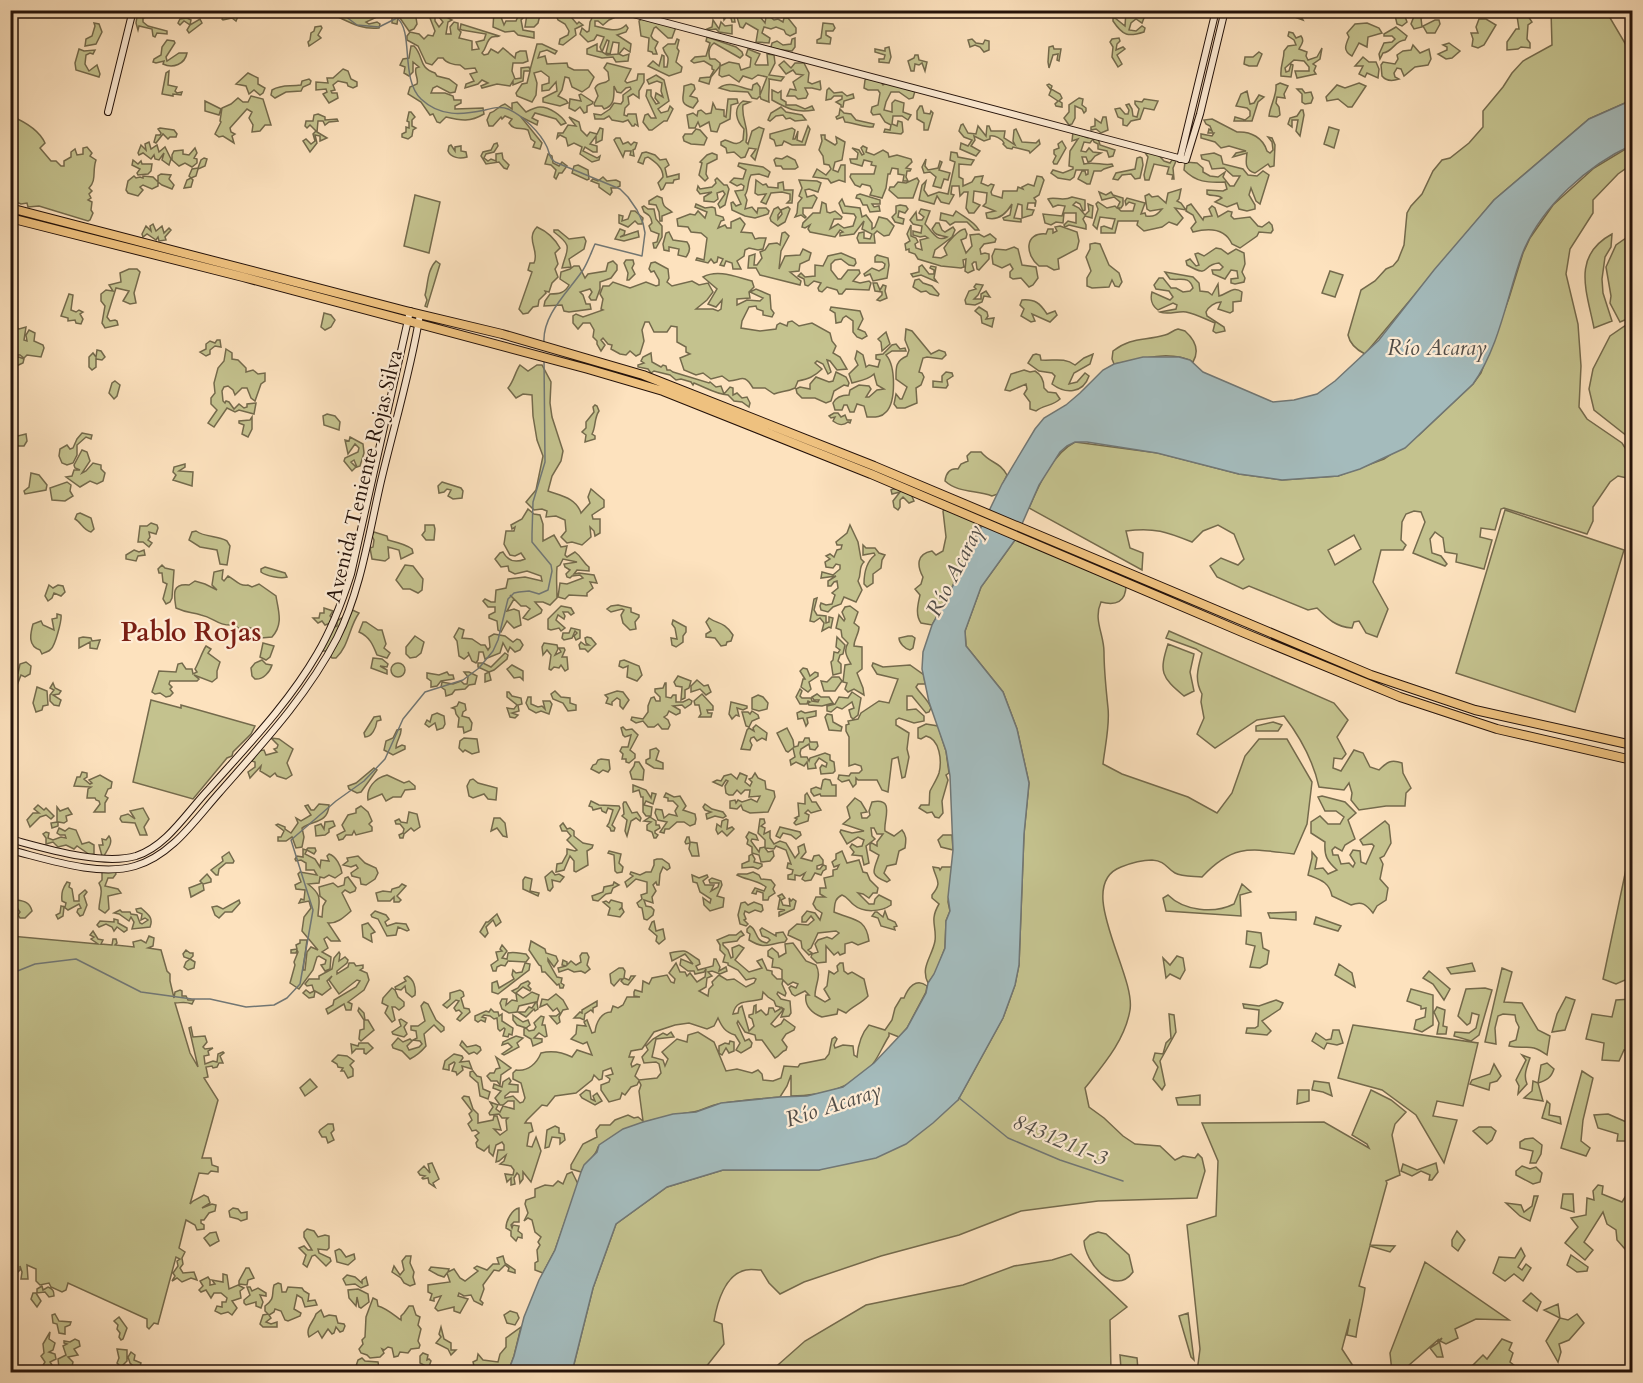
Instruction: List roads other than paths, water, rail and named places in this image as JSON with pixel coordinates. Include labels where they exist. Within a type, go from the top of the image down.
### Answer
[{"type":"highway","points":[[10,208],[410,311],[419,319],[663,392],[873,470],[1242,633],[1400,697],[1497,729],[1632,760]]},
{"type":"highway","points":[[10,218],[407,321],[419,319],[538,344],[666,383],[873,470],[1137,576],[1361,671],[1447,702],[1518,721],[1632,746]]},
{"type":"street","points":[[108,112],[133,10]]},
{"type":"street","points":[[618,10],[1183,160]]},
{"type":"street","points":[[1183,160],[1216,10]]},
{"type":"street","points":[[1183,160],[1198,123],[1225,10]]},
{"type":"street","name":"Avenida Teniente Rojas Silva","points":[[10,839],[99,859],[132,857],[149,851],[165,838],[286,700],[317,654],[334,621],[351,574],[410,311]]},
{"type":"street","name":"Avenida Teniente Rojas Silva","points":[[10,849],[93,869],[109,870],[135,866],[152,859],[172,845],[274,730],[326,658],[349,611],[419,319]]},
{"type":"street","points":[[200,798],[208,806]]},
{"type":"water","name":"Río Acaray","points":[[1632,100],[1632,145],[1615,153],[1583,176],[1554,203],[1542,219],[1523,252],[1496,337],[1482,369],[1473,384],[1405,448],[1360,469],[1338,476],[1282,480],[1239,474],[1157,453],[1087,442],[1075,442],[1060,452],[1039,485],[1015,540],[981,587],[965,631],[966,646],[1003,692],[1017,729],[1029,783],[1024,834],[1019,965],[1015,985],[1003,1018],[958,1100],[906,1144],[876,1158],[819,1170],[723,1170],[667,1187],[616,1224],[593,1288],[572,1372],[508,1372],[524,1317],[539,1280],[555,1250],[581,1172],[584,1165],[597,1152],[599,1145],[623,1129],[673,1114],[696,1112],[721,1103],[807,1096],[843,1087],[874,1063],[907,1028],[926,993],[928,983],[945,948],[946,921],[950,911],[948,897],[953,850],[950,776],[946,751],[929,702],[922,669],[923,652],[932,625],[1002,484],[1044,418],[1066,405],[1103,370],[1114,364],[1143,357],[1179,357],[1190,360],[1203,372],[1273,402],[1317,394],[1335,381],[1379,340],[1434,270],[1494,200],[1589,119]]},
{"type":"waterway","points":[[337,10],[357,25],[379,27],[397,18],[405,33],[411,80],[421,99],[428,105],[452,113],[508,109],[536,130],[555,162],[620,189],[637,210],[645,233],[642,256],[595,244],[583,270],[552,313],[544,333],[544,343]]},
{"type":"waterway","points":[[10,974],[35,964],[76,959],[141,992],[192,999],[210,999],[246,1007],[274,1005],[287,998],[300,984],[313,910],[291,840],[336,801],[364,781],[385,759],[403,719],[425,692],[463,680],[479,668],[493,651],[508,599],[514,593],[529,591],[539,594],[548,590],[551,565],[532,542],[533,502],[545,462],[544,359]]},
{"type":"waterway","name":"8431211-3","points":[[959,1098],[1008,1138],[1060,1160],[1123,1181]]},
{"type":"district","name":"Pablo Rojas","points":[[191,632]]}]
